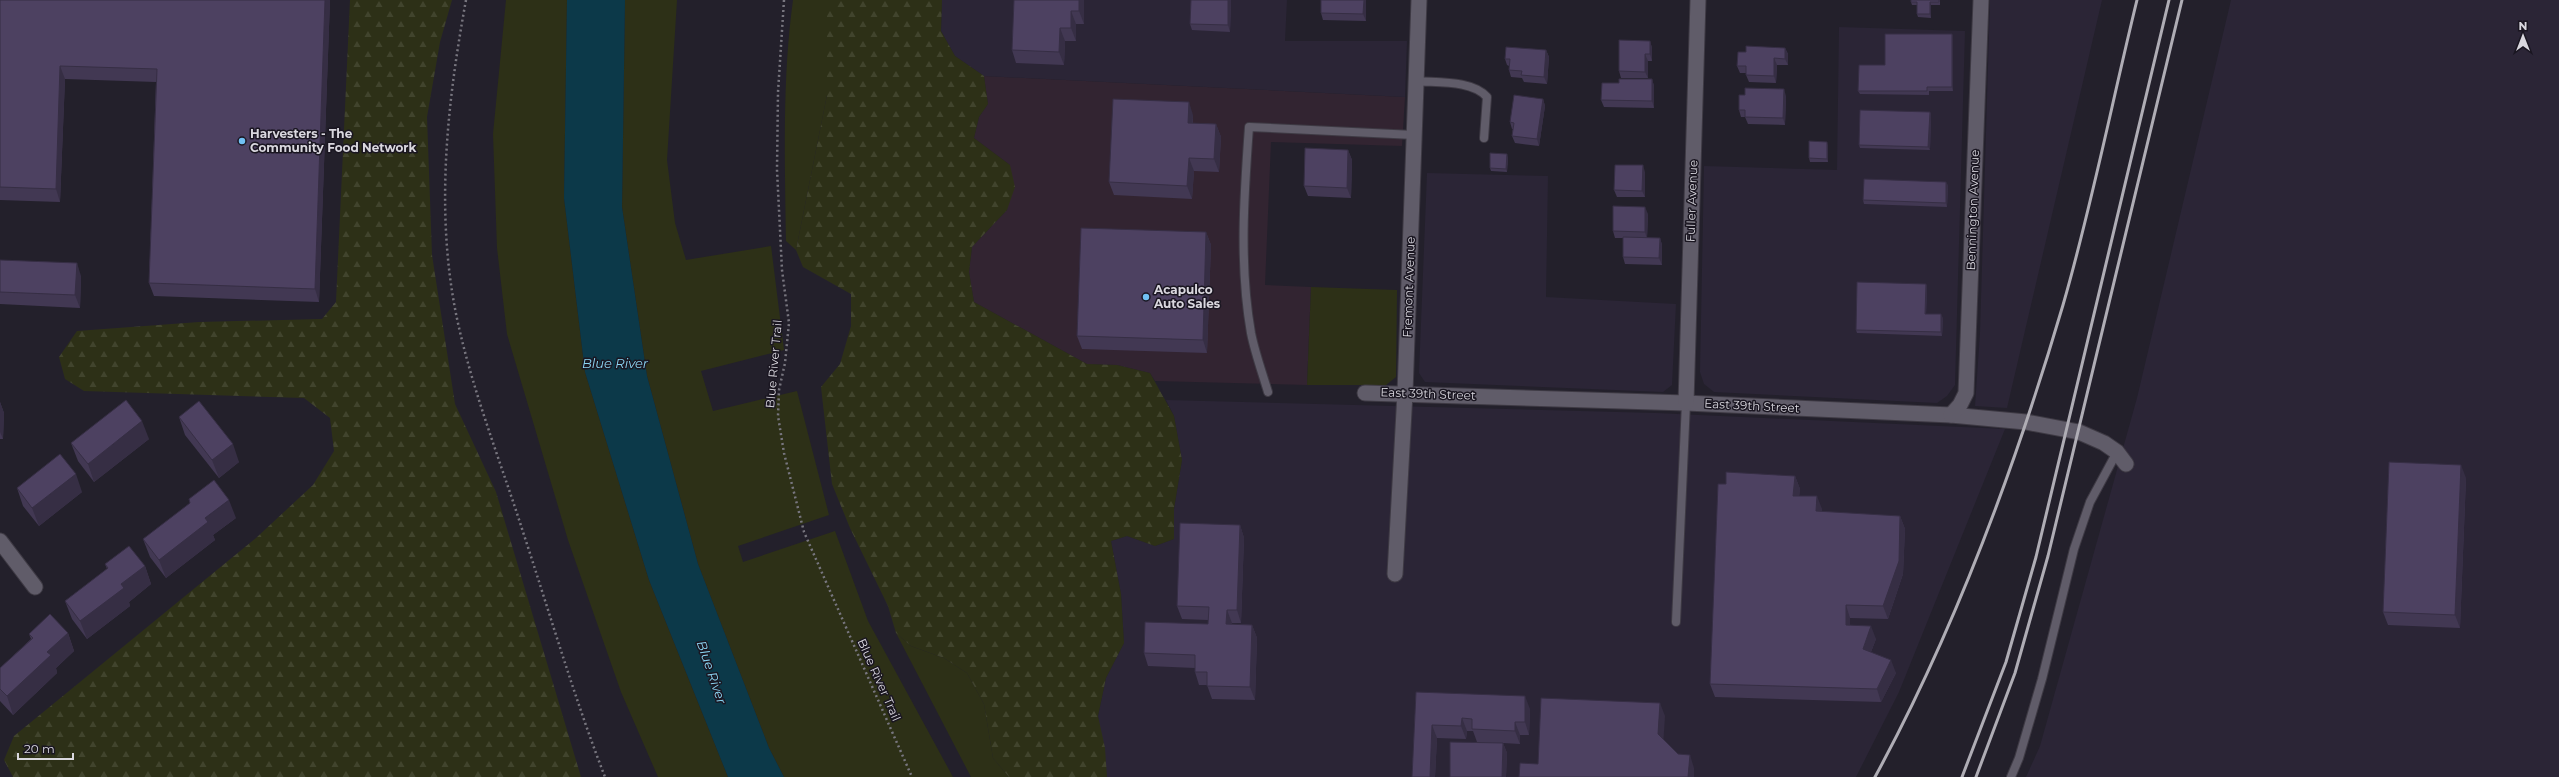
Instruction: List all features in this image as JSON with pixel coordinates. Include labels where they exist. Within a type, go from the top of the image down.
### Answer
[{"type":"street","name":"Fremont Avenue","points":[[1395,574],[1405,393],[1419,0]]},
{"type":"street","name":"Fuller Avenue","points":[[1686,402],[1698,0]]},
{"type":"street","name":"Bennington Avenue","points":[[1951,415],[1960,405],[1966,392],[1981,0]]},
{"type":"street","name":"East 39th Street","points":[[1365,392],[1686,402],[1951,415],[2026,422],[2079,432],[2104,443],[2117,452],[2126,464]]},
{"type":"street","points":[[0,541],[35,587]]},
{"type":"lane","points":[[1416,81],[1472,87],[1481,90],[1486,96],[1484,138]]},
{"type":"lane","points":[[1268,392],[1252,334],[1244,281],[1243,200],[1249,126],[1414,135]]},
{"type":"lane","points":[[1676,622],[1686,402]]},
{"type":"lane","points":[[2011,777],[2019,758],[2034,708],[2074,549],[2090,502],[2117,452]]},
{"type":"path","points":[[466,0],[452,77],[447,137],[445,212],[449,270],[459,330],[477,395],[511,494],[587,731],[605,777]]},
{"type":"path","name":"Blue River Trail","points":[[784,0],[778,92],[777,170],[782,270],[789,323],[785,363],[779,396],[778,416],[784,453],[804,532],[912,777]]},
{"type":"shaded area","points":[[942,0],[1287,0],[1285,41],[1407,41],[1405,97],[984,76],[955,56],[941,31]]},
{"type":"shaded area","points":[[1990,0],[2102,0],[2007,408],[1975,406],[1980,333]]},
{"type":"shaded area","points":[[2231,0],[2559,0],[2559,777],[2026,777],[2040,746],[2137,398]]},
{"type":"shaded area","points":[[1839,27],[1965,31],[1955,385],[1947,396],[1937,403],[1714,392],[1704,384],[1700,372],[1704,166],[1837,170]]},
{"type":"shaded area","points":[[984,76],[1405,97],[1402,146],[1271,142],[1265,285],[1311,287],[1307,385],[1155,381],[1150,373],[1117,365],[1087,364],[974,302],[969,272],[972,247],[1007,210],[1010,165],[974,138],[979,117],[988,104]]},
{"type":"shaded area","points":[[1427,173],[1548,176],[1546,297],[1676,304],[1672,385],[1663,392],[1425,382],[1419,373]]},
{"type":"shaded area","points":[[1166,400],[1656,413],[2005,429],[1899,692],[1856,777],[1107,777],[1098,716],[1106,678],[1124,643],[1121,594],[1111,541],[1127,536],[1155,546],[1174,539],[1174,509],[1182,460],[1174,416]]},
{"type":"green space","points":[[350,0],[452,0],[440,42],[427,117],[432,255],[455,404],[496,492],[581,777],[13,777],[4,760],[14,736],[256,538],[313,485],[334,451],[330,418],[304,398],[84,391],[65,379],[59,357],[77,331],[199,322],[322,319],[336,302]]},
{"type":"green space","points":[[506,0],[567,0],[564,198],[585,372],[649,580],[728,777],[658,777],[621,692],[568,540],[507,334],[497,248],[493,134]]},
{"type":"green space","points":[[625,0],[677,0],[667,160],[675,223],[686,260],[771,246],[784,350],[701,371],[713,411],[797,391],[829,515],[738,546],[743,562],[835,531],[868,621],[953,777],[784,777],[769,748],[698,564],[647,376],[622,207]]},
{"type":"green space","points":[[793,0],[827,0],[827,95],[796,250],[786,241],[785,180],[787,60]]},
{"type":"green space","points":[[827,0],[942,0],[941,31],[955,56],[984,76],[988,104],[979,117],[974,138],[1010,165],[1015,187],[1007,210],[972,247],[969,272],[974,302],[1087,364],[1117,365],[1150,373],[1174,416],[1182,460],[1174,509],[1174,539],[1155,546],[1127,536],[1111,541],[1121,594],[1124,643],[1106,678],[1098,716],[1105,748],[1107,777],[1009,777],[993,758],[984,704],[967,673],[944,658],[911,646],[896,633],[888,606],[850,528],[832,484],[821,387],[840,364],[851,326],[851,294],[803,267],[796,250],[827,95]]},
{"type":"green space","points":[[1311,287],[1397,290],[1396,377],[1386,385],[1307,385]]},
{"type":"green space","points":[[896,633],[911,646],[944,658],[967,673],[984,704],[993,758],[1009,777],[971,777]]},
{"type":"water","name":"Blue River","points":[[567,0],[625,0],[622,207],[647,376],[698,564],[769,748],[784,777],[728,777],[649,580],[585,372],[564,198]]},
{"type":"building","name":"Harvesters - The Community Food Network","points":[[0,0],[325,0],[315,289],[149,283],[157,69],[60,66],[56,189],[0,187]]},
{"type":"building","points":[[1014,0],[1079,0],[1079,11],[1071,11],[1071,28],[1060,28],[1059,52],[1012,50]]},
{"type":"building","points":[[1191,0],[1228,0],[1228,25],[1190,24]]},
{"type":"building","points":[[1321,0],[1364,0],[1363,14],[1321,13]]},
{"type":"building","points":[[1911,0],[1939,0],[1939,2],[1930,2],[1930,14],[1917,14],[1917,2],[1911,2]]},
{"type":"building","points":[[1885,34],[1952,34],[1952,87],[1927,87],[1927,91],[1858,91],[1859,65],[1885,65]]},
{"type":"building","points":[[1619,40],[1650,41],[1650,54],[1645,54],[1645,72],[1619,71]]},
{"type":"building","points":[[1746,46],[1785,48],[1785,59],[1774,58],[1774,76],[1746,75],[1746,66],[1737,66],[1738,52],[1746,52]]},
{"type":"building","points":[[1506,47],[1546,50],[1544,77],[1521,75],[1522,71],[1509,70],[1510,59],[1505,59]]},
{"type":"building","points":[[1619,79],[1652,79],[1652,101],[1601,100],[1602,83],[1619,83]]},
{"type":"building","points":[[1745,88],[1784,89],[1783,118],[1745,117],[1745,110],[1739,110],[1739,95],[1745,95]]},
{"type":"building","points":[[1514,95],[1543,99],[1537,139],[1512,136],[1514,123],[1510,122]]},
{"type":"building","points":[[1113,99],[1189,102],[1188,123],[1216,124],[1214,159],[1189,158],[1187,186],[1109,182]]},
{"type":"building","points":[[1860,110],[1930,112],[1928,147],[1859,145]]},
{"type":"building","points":[[1809,141],[1827,142],[1827,159],[1809,158]]},
{"type":"building","points":[[1305,148],[1348,150],[1347,188],[1304,186]]},
{"type":"building","points":[[1490,153],[1507,154],[1506,169],[1490,168]]},
{"type":"building","points":[[1615,165],[1643,165],[1642,191],[1614,190]]},
{"type":"building","points":[[1864,179],[1946,182],[1946,203],[1863,200]]},
{"type":"building","points":[[1613,206],[1645,207],[1645,232],[1613,231]]},
{"type":"building","name":"Acapulco Auto Sales","points":[[1081,228],[1206,232],[1203,340],[1077,336]]},
{"type":"building","points":[[1623,237],[1660,238],[1659,258],[1623,257]]},
{"type":"building","points":[[0,260],[77,263],[75,295],[0,292]]},
{"type":"building","points":[[1857,282],[1926,284],[1925,314],[1941,314],[1941,332],[1856,330]]},
{"type":"building","points":[[126,400],[142,421],[88,464],[71,443]]},
{"type":"building","points":[[199,401],[233,444],[212,460],[179,417]]},
{"type":"building","points":[[60,454],[76,474],[32,508],[17,488]]},
{"type":"building","points":[[2389,462],[2461,465],[2455,615],[2383,612]]},
{"type":"building","points":[[1726,472],[1795,476],[1793,496],[1817,496],[1816,511],[1900,516],[1899,561],[1883,606],[1846,605],[1846,625],[1871,626],[1863,649],[1891,660],[1877,689],[1710,684],[1718,484],[1726,484]]},
{"type":"building","points":[[214,480],[229,500],[205,518],[208,522],[159,560],[143,539],[190,503],[189,499]]},
{"type":"building","points":[[1180,523],[1240,525],[1237,610],[1227,610],[1226,624],[1252,625],[1250,687],[1207,686],[1207,672],[1195,672],[1195,655],[1144,653],[1145,622],[1208,624],[1209,607],[1177,606]]},
{"type":"building","points":[[129,546],[145,566],[121,584],[124,588],[80,621],[65,601],[108,568],[105,564]]},
{"type":"building","points":[[50,614],[68,633],[47,652],[51,655],[7,696],[0,689],[0,668],[33,638],[29,634]]},
{"type":"building","points":[[1416,692],[1525,696],[1525,722],[1515,722],[1515,731],[1472,729],[1472,719],[1462,718],[1461,726],[1432,725],[1430,777],[1412,777]]},
{"type":"building","points":[[1541,698],[1660,703],[1658,734],[1678,754],[1690,755],[1688,777],[1519,777],[1520,763],[1538,764]]},
{"type":"building","points":[[1450,742],[1503,743],[1502,777],[1450,777]]},
{"type":"railway","points":[[1875,777],[1932,663],[1957,605],[2004,487],[2025,427],[2063,305],[2093,191],[2137,0]]},
{"type":"railway","points":[[1962,777],[2006,662],[2036,557],[2169,0]]},
{"type":"railway","points":[[1976,777],[2015,673],[2048,556],[2182,0]]},
{"type":"place","name":"Harvesters - The Community Food Network","points":[[242,141]]},
{"type":"place","name":"Acapulco Auto Sales","points":[[1146,297]]}]
